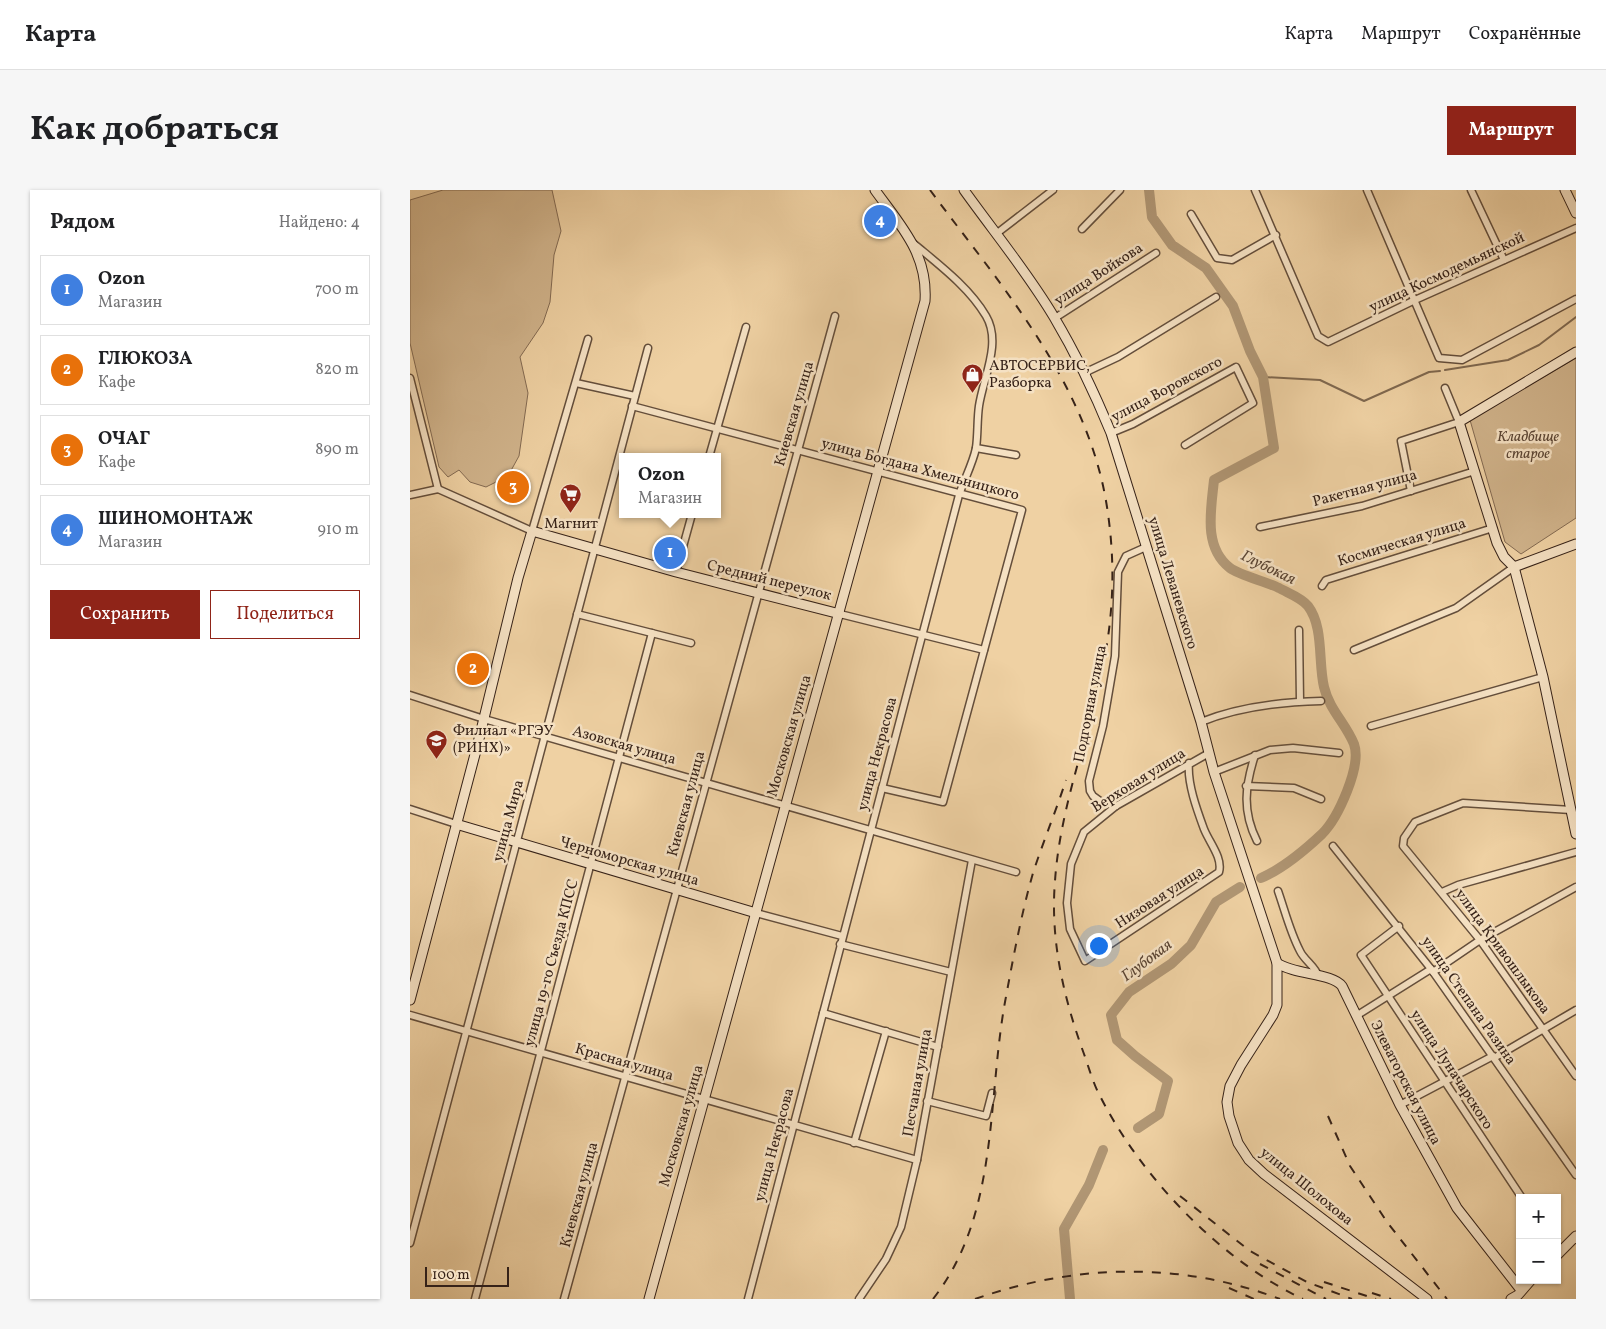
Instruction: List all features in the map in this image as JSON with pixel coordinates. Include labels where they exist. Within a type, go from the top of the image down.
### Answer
[{"type":"street","name":"Московская улица","points":[[649,1299],[784,806],[840,614],[876,471],[925,301],[926,283],[920,258],[912,242],[875,190]]},
{"type":"street","name":"улица Леваневского","points":[[964,190],[1055,318],[1084,373],[1111,433],[1201,722],[1214,772],[1277,963],[1278,996],[1273,1015]]},
{"type":"street","points":[[996,234],[1053,190]]},
{"type":"street","points":[[1082,229],[1120,190]]},
{"type":"street","points":[[1191,214],[1217,258],[1232,260],[1276,235],[1255,190]]},
{"type":"street","points":[[1367,190],[1439,358],[1462,360],[1576,299]]},
{"type":"street","points":[[1471,190],[1504,260]]},
{"type":"street","points":[[1565,190],[1576,213]]},
{"type":"street","name":"улица Космодемьянской","points":[[1276,235],[1318,336],[1328,342],[1415,300],[1576,228]]},
{"type":"street","name":"улица Некрасова","points":[[748,1299],[958,495],[976,448],[976,427],[981,394],[990,360],[992,333],[986,316],[958,282],[912,242]]},
{"type":"street","name":"улица Войкова","points":[[1055,318],[1156,253]]},
{"type":"street","points":[[1084,373],[1118,357],[1216,297]]},
{"type":"street","name":"Киевская улица","points":[[564,1299],[835,316]]},
{"type":"street","points":[[710,453],[746,327]]},
{"type":"street","points":[[410,1000],[484,718],[518,578],[588,339]]},
{"type":"street","name":"улица Мира","points":[[620,453],[648,348]]},
{"type":"street","points":[[1411,491],[1401,441],[1459,422],[1576,352]]},
{"type":"street","name":"улица Воровского","points":[[1111,433],[1133,424],[1236,367],[1253,403],[1184,445]]},
{"type":"street","points":[[410,378],[438,489],[410,495]]},
{"type":"street","points":[[576,383],[635,396]]},
{"type":"street","points":[[1446,388],[1459,422],[1500,551],[1514,567],[1543,676],[1576,834]]},
{"type":"street","name":"улица Богдана Хмельницкого","points":[[632,406],[876,471],[958,495],[1022,510],[944,802],[882,788]]},
{"type":"street","points":[[976,448],[1016,455]]},
{"type":"street","name":"улица Мира","points":[[410,1243],[619,455]]},
{"type":"street","name":"Ракетная улица","points":[[1260,527],[1362,506],[1475,471]]},
{"type":"street","name":"Средний переулок","points":[[438,489],[532,531],[676,572],[984,650]]},
{"type":"street","points":[[676,572],[691,518]]},
{"type":"street","name":"Космическая улица","points":[[1322,586],[1326,580],[1493,528]]},
{"type":"street","points":[[1354,650],[1456,608],[1514,567],[1576,544]]},
{"type":"street","name":"Подгорная улица","points":[[1116,806],[1100,801],[1093,796],[1090,791],[1089,780],[1103,726],[1115,656],[1119,565],[1130,553],[1146,547]]},
{"type":"street","points":[[577,614],[691,642]]},
{"type":"street","points":[[1299,630],[1300,701]]},
{"type":"street","name":"улица 19-го Съезда КПСС","points":[[476,1299],[652,633]]},
{"type":"street","points":[[1372,726],[1543,676]]},
{"type":"street","name":"Азовская улица","points":[[410,695],[619,758],[1016,872]]},
{"type":"street","points":[[1201,722],[1229,711],[1300,701],[1321,701]]},
{"type":"street","points":[[1214,772],[1270,750],[1293,748],[1339,753]]},
{"type":"street","name":"Верховая улица","points":[[1085,961],[1070,929],[1067,903],[1072,864],[1084,832],[1116,806],[1209,752]]},
{"type":"street","points":[[1255,755],[1246,786],[1247,814],[1257,841]]},
{"type":"street","name":"Низовая улица","points":[[1085,961],[1216,876],[1220,868],[1204,829],[1188,772],[1188,763]]},
{"type":"street","points":[[1246,786],[1294,788],[1321,799]]},
{"type":"street","name":"улица Кривошлыкова","points":[[1571,810],[1464,803],[1415,822],[1404,838],[1403,846],[1480,940],[1576,1076]]},
{"type":"street","name":"Черноморская улица","points":[[410,809],[590,865],[842,936]]},
{"type":"street","name":"улица Степана Разина","points":[[1333,846],[1399,926],[1432,970],[1576,1176]]},
{"type":"street","points":[[1442,892],[1458,885],[1576,852]]},
{"type":"street","name":"Песчаная улица","points":[[859,1299],[886,1259],[901,1227],[917,1160],[972,860]]},
{"type":"street","points":[[1356,1016],[1480,940],[1576,887]]},
{"type":"street","name":"Элеваторская улица","points":[[1278,891],[1298,948],[1318,976],[1338,982],[1400,1105],[1456,1208],[1519,1296]]},
{"type":"street","name":"улица Луначарского","points":[[1399,926],[1360,954],[1519,1194]]},
{"type":"street","points":[[840,944],[951,972]]},
{"type":"street","points":[[1277,963],[1295,972],[1318,976]]},
{"type":"street","points":[[1400,1105],[1494,1057],[1576,1010]]},
{"type":"street","points":[[822,1013],[938,1046]]},
{"type":"street","name":"Красная улица","points":[[410,1015],[917,1160]]},
{"type":"street","name":"улица Шолохова","points":[[1273,1015],[1241,1065],[1227,1093],[1229,1116],[1241,1149],[1264,1174],[1428,1299]]},
{"type":"street","points":[[854,1143],[886,1031]]},
{"type":"street","points":[[928,1101],[986,1116],[992,1093]]},
{"type":"street","points":[[1561,1249],[1576,1236]]},
{"type":"street","points":[[1519,1296],[1528,1284]]},
{"type":"green space","points":[[443,190],[552,190],[561,231],[554,255],[550,302],[543,323],[520,357],[528,393],[519,456],[508,476],[486,487],[470,482],[459,470],[448,477],[439,467],[410,343],[410,200]]},
{"type":"green space","name":"Кладбище старое","points":[[1576,358],[1576,518],[1521,554],[1505,542],[1470,420]]},
{"type":"waterway","name":"Глубокая","points":[[1149,190],[1152,217],[1172,245],[1206,268],[1233,306],[1250,351],[1263,377],[1274,448],[1214,480],[1211,503],[1211,527],[1212,539],[1216,550],[1221,559],[1234,571],[1279,588],[1299,598],[1308,606],[1313,614],[1319,634],[1322,677],[1326,695],[1351,737],[1356,754],[1352,778],[1347,791],[1335,816],[1322,834],[1293,859],[1261,878]]},
{"type":"waterway","points":[[1445,370],[1508,360],[1539,345],[1576,317]]},
{"type":"waterway","points":[[1263,377],[1320,380],[1364,401],[1429,372],[1440,371]]},
{"type":"waterway","name":"Глубокая","points":[[1138,1128],[1159,1114],[1168,1081],[1117,1040],[1111,1015],[1129,992],[1171,964],[1191,945],[1216,902],[1240,887]]},
{"type":"waterway","name":"Глубокая","points":[[1070,1299],[1064,1229],[1089,1185],[1103,1150]]},
{"type":"railway","points":[[930,190],[1013,300],[1062,378],[1081,419],[1097,462],[1107,507],[1112,564],[1110,621],[1098,686],[1065,815],[1059,848],[1054,903],[1060,969],[1070,1012],[1093,1081],[1117,1126],[1137,1156],[1160,1186],[1186,1213],[1213,1239],[1242,1262],[1272,1282],[1303,1299]]},
{"type":"railway","points":[[933,1299],[954,1266],[970,1231],[980,1194],[992,1117],[999,1040],[1018,937],[1033,873],[1066,780]]},
{"type":"railway","points":[[1328,1116],[1350,1166],[1387,1222],[1447,1299]]},
{"type":"railway","points":[[1180,1196],[1250,1251],[1307,1282],[1352,1299]]},
{"type":"railway","points":[[1260,1264],[1326,1299]]},
{"type":"railway","points":[[975,1299],[1013,1287],[1051,1279],[1089,1274],[1128,1272],[1166,1273],[1204,1278],[1280,1299]]},
{"type":"railway","points":[[1324,1282],[1376,1299]]},
{"type":"railway","points":[[1229,1288],[1254,1299]]},
{"type":"railway","points":[[1372,1293],[1391,1299]]},
{"type":"place","name":"ШИНОМОНТАЖ","points":[[880,221]]},
{"type":"place","name":"АВТОСЕРВИС, Разборка","points":[[973,394]]},
{"type":"place","name":"ОЧАГ","points":[[513,487]]},
{"type":"place","name":"Магнит","points":[[571,514]]},
{"type":"place","name":"Ozon","points":[[670,553]]},
{"type":"place","name":"ГЛЮКОЗА","points":[[473,669]]},
{"type":"place","name":"Филиал «РГЭУ (РИНХ)»","points":[[437,759]]}]
